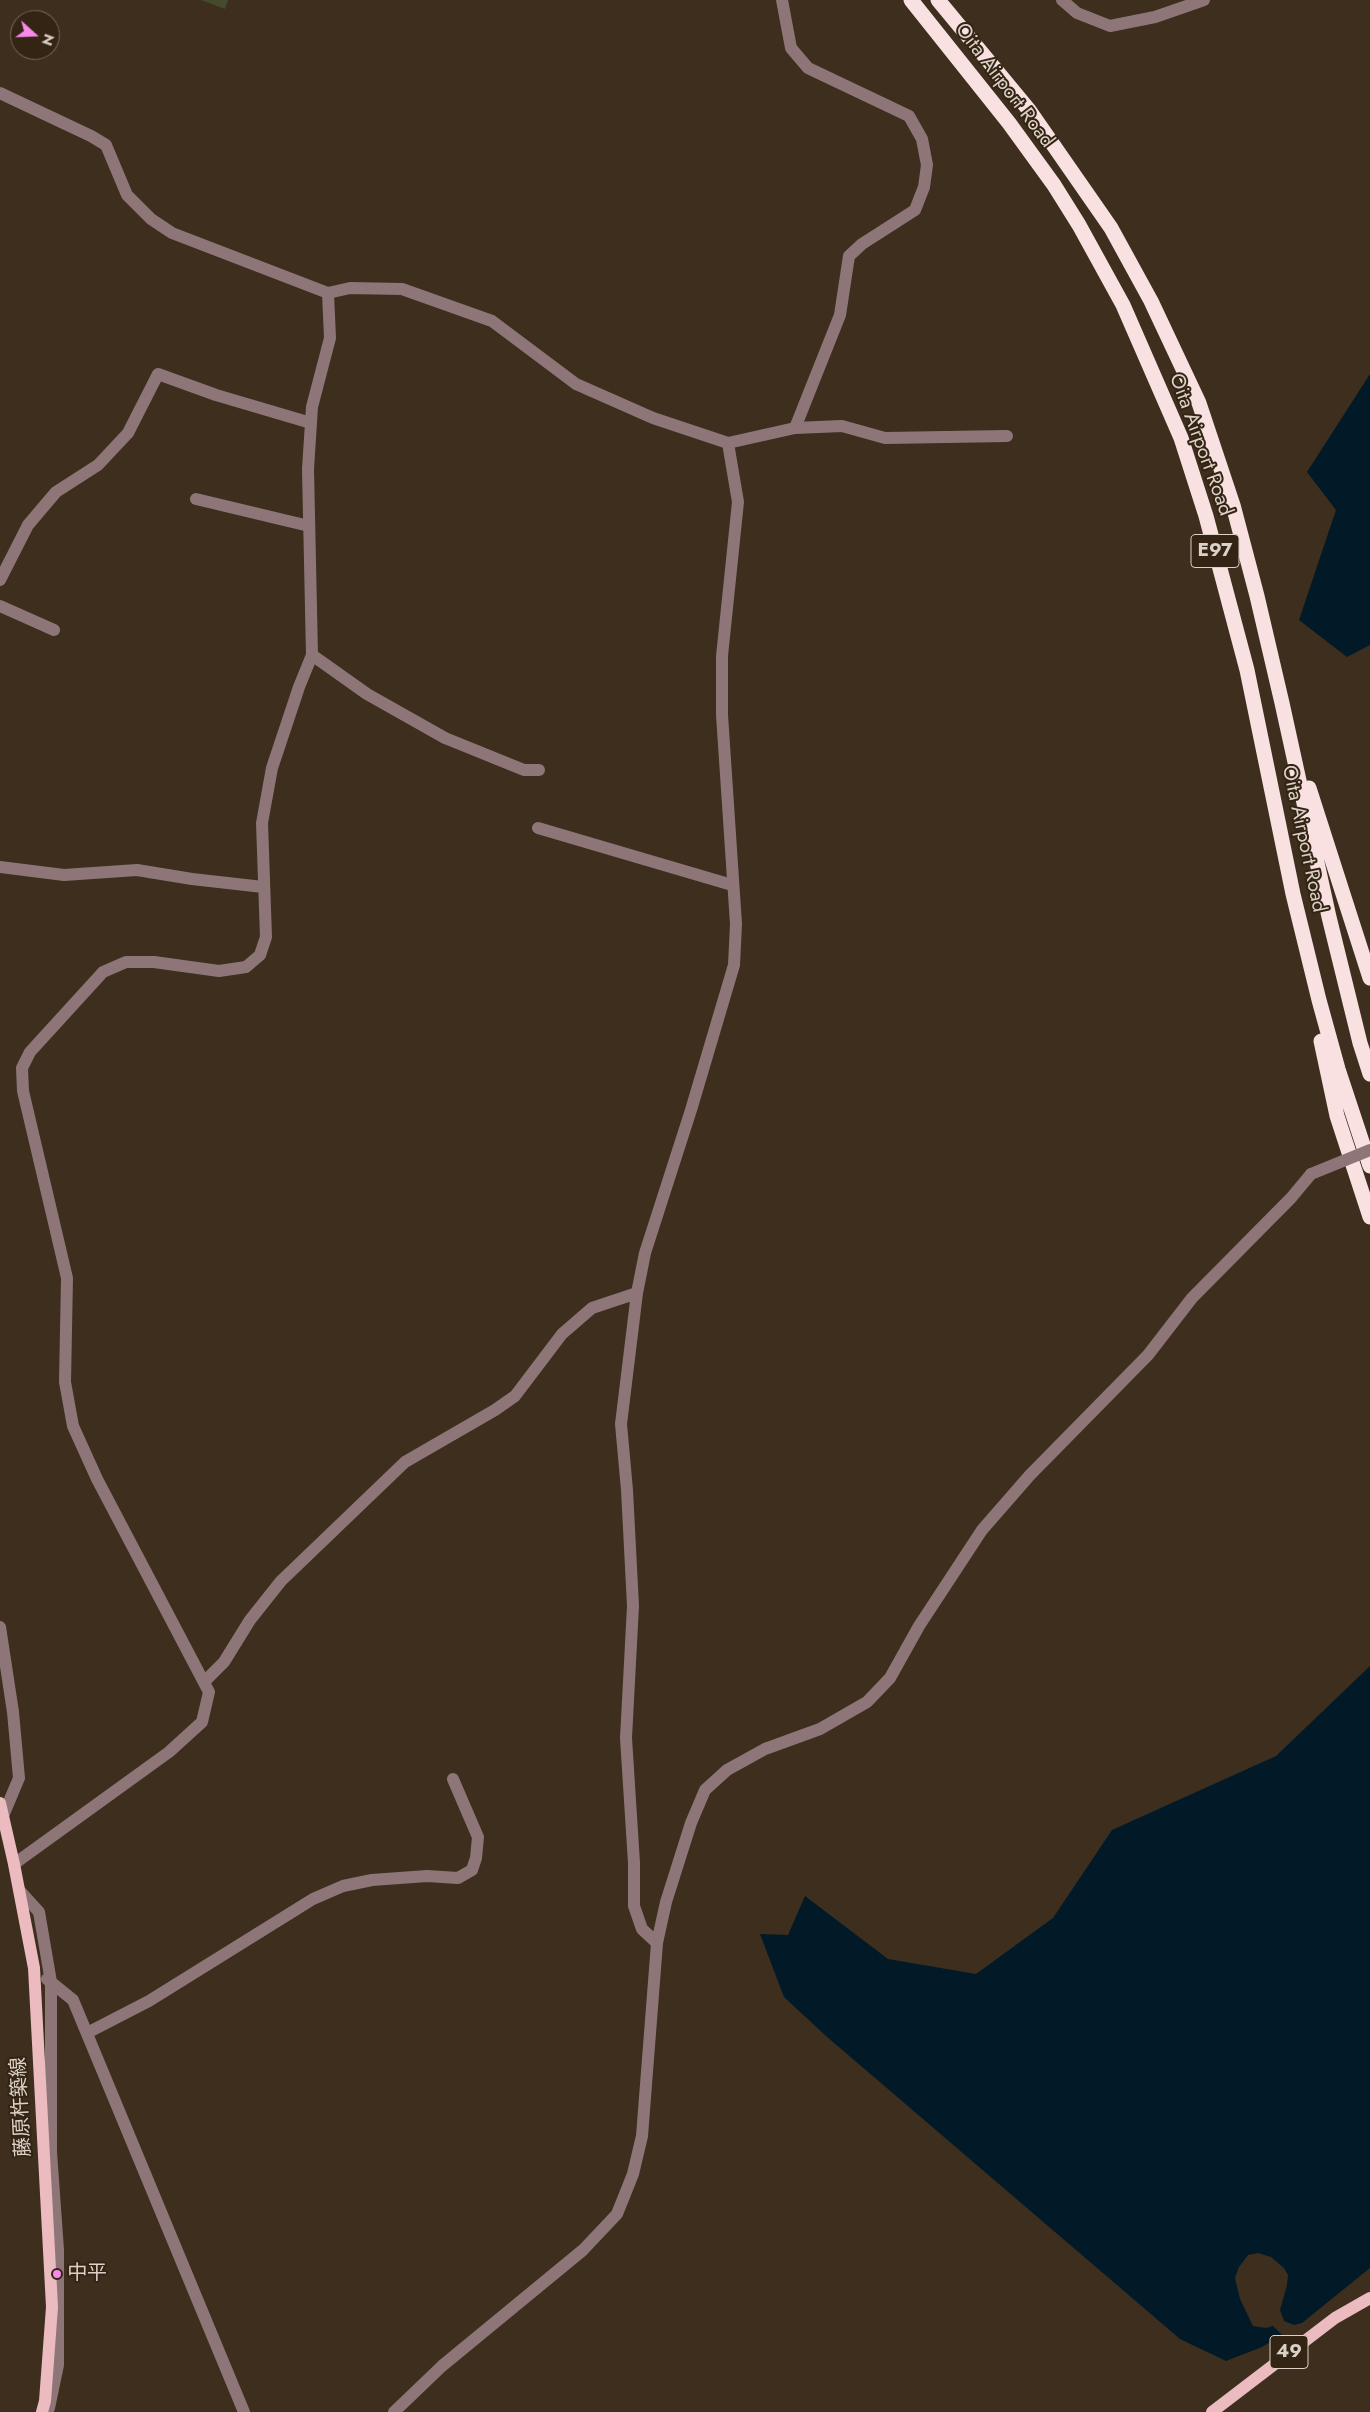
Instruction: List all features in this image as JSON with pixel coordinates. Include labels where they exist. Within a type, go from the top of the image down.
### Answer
[{"type":"highway","name":"Oita Airport Road","points":[[911,0],[970,72],[1054,185],[1098,256],[1123,305],[1181,438],[1195,481],[1245,660],[1293,894],[1338,1069],[1370,1166]]},
{"type":"highway","name":"Oita Airport Road","points":[[938,0],[1004,77],[1063,157],[1110,228],[1166,333],[1198,403],[1216,452],[1235,514],[1282,703],[1329,917],[1360,1042],[1370,1074]]},
{"type":"highway","points":[[1282,703],[1370,978]]},
{"type":"highway","points":[[1293,894],[1317,1025],[1337,1116],[1370,1217]]},
{"type":"main road","name":"藤原杵築線","points":[[0,1803],[34,1968],[52,2307],[45,2401],[42,2412]]},
{"type":"main road","name":"49","points":[[1212,2412],[1334,2318],[1370,2298]]},
{"type":"street","points":[[782,0],[791,48],[808,68],[909,116],[922,139],[927,165],[924,187],[915,210],[862,244],[849,256],[840,315],[795,428]]},
{"type":"street","points":[[1062,0],[1077,12],[1110,26],[1155,17],[1204,0]]},
{"type":"street","points":[[0,93],[106,145],[127,195],[151,219],[172,233],[328,293],[350,288],[402,289],[492,322],[576,384],[653,418],[728,443],[795,428],[842,426],[885,438],[1007,436]]},
{"type":"street","points":[[14,1864],[169,1752],[202,1722],[209,1692],[97,1479],[73,1426],[65,1382],[67,1278],[23,1092],[22,1068],[30,1052],[103,972],[126,962],[154,962],[219,971],[246,968],[260,955],[266,937],[262,823],[272,768],[299,687],[312,655],[308,469],[312,407],[330,338],[328,293]]},
{"type":"street","points":[[0,580],[28,525],[56,492],[98,465],[128,433],[158,374],[216,395],[311,423]]},
{"type":"street","points":[[657,1943],[642,1929],[634,1906],[634,1863],[626,1738],[633,1606],[628,1490],[621,1424],[637,1293],[645,1253],[691,1110],[734,965],[736,924],[722,715],[722,656],[738,502],[728,443]]},
{"type":"street","points":[[196,499],[309,526]]},
{"type":"street","points":[[0,606],[54,630]]},
{"type":"street","points":[[312,655],[367,694],[445,738],[524,770],[539,770]]},
{"type":"street","points":[[538,828],[732,885]]},
{"type":"street","points":[[0,867],[64,874],[137,870],[192,879],[263,887]]},
{"type":"street","points":[[394,2412],[442,2366],[583,2250],[617,2214],[633,2174],[642,2136],[657,1943],[668,1893],[691,1823],[705,1790],[727,1770],[765,1749],[820,1729],[866,1702],[890,1678],[919,1626],[982,1530],[1030,1475],[1148,1355],[1192,1298],[1291,1198],[1311,1174],[1370,1150]]},
{"type":"street","points":[[204,1682],[224,1662],[250,1620],[281,1580],[405,1462],[495,1410],[515,1396],[562,1334],[592,1308],[637,1293]]},
{"type":"street","points":[[0,1627],[13,1712],[19,1778],[3,1816]]},
{"type":"street","points":[[87,2033],[149,2000],[320,1896],[343,1886],[372,1880],[426,1876],[458,1878],[472,1870],[476,1858],[478,1837],[453,1779]]},
{"type":"street","points":[[19,1890],[39,1912],[51,1982],[51,2152],[58,2250],[58,2365],[48,2412]]},
{"type":"street","points":[[34,1968],[73,2000],[244,2412]]},
{"type":"green space","points":[[201,0],[228,0],[225,9]]},
{"type":"water","points":[[1370,374],[1370,645],[1347,657],[1299,620],[1336,510],[1307,472]]},
{"type":"water","points":[[1370,1666],[1370,2268],[1302,2323],[1294,2325],[1284,2321],[1280,2310],[1288,2275],[1284,2268],[1271,2257],[1258,2253],[1248,2255],[1239,2267],[1235,2278],[1240,2299],[1253,2326],[1266,2328],[1273,2326],[1282,2335],[1262,2347],[1226,2361],[1180,2339],[826,2036],[784,1997],[760,1934],[788,1935],[805,1896],[888,1959],[976,1974],[1053,1918],[1112,1830],[1276,1756]]},
{"type":"place","name":"中平","points":[[57,2274]]}]
